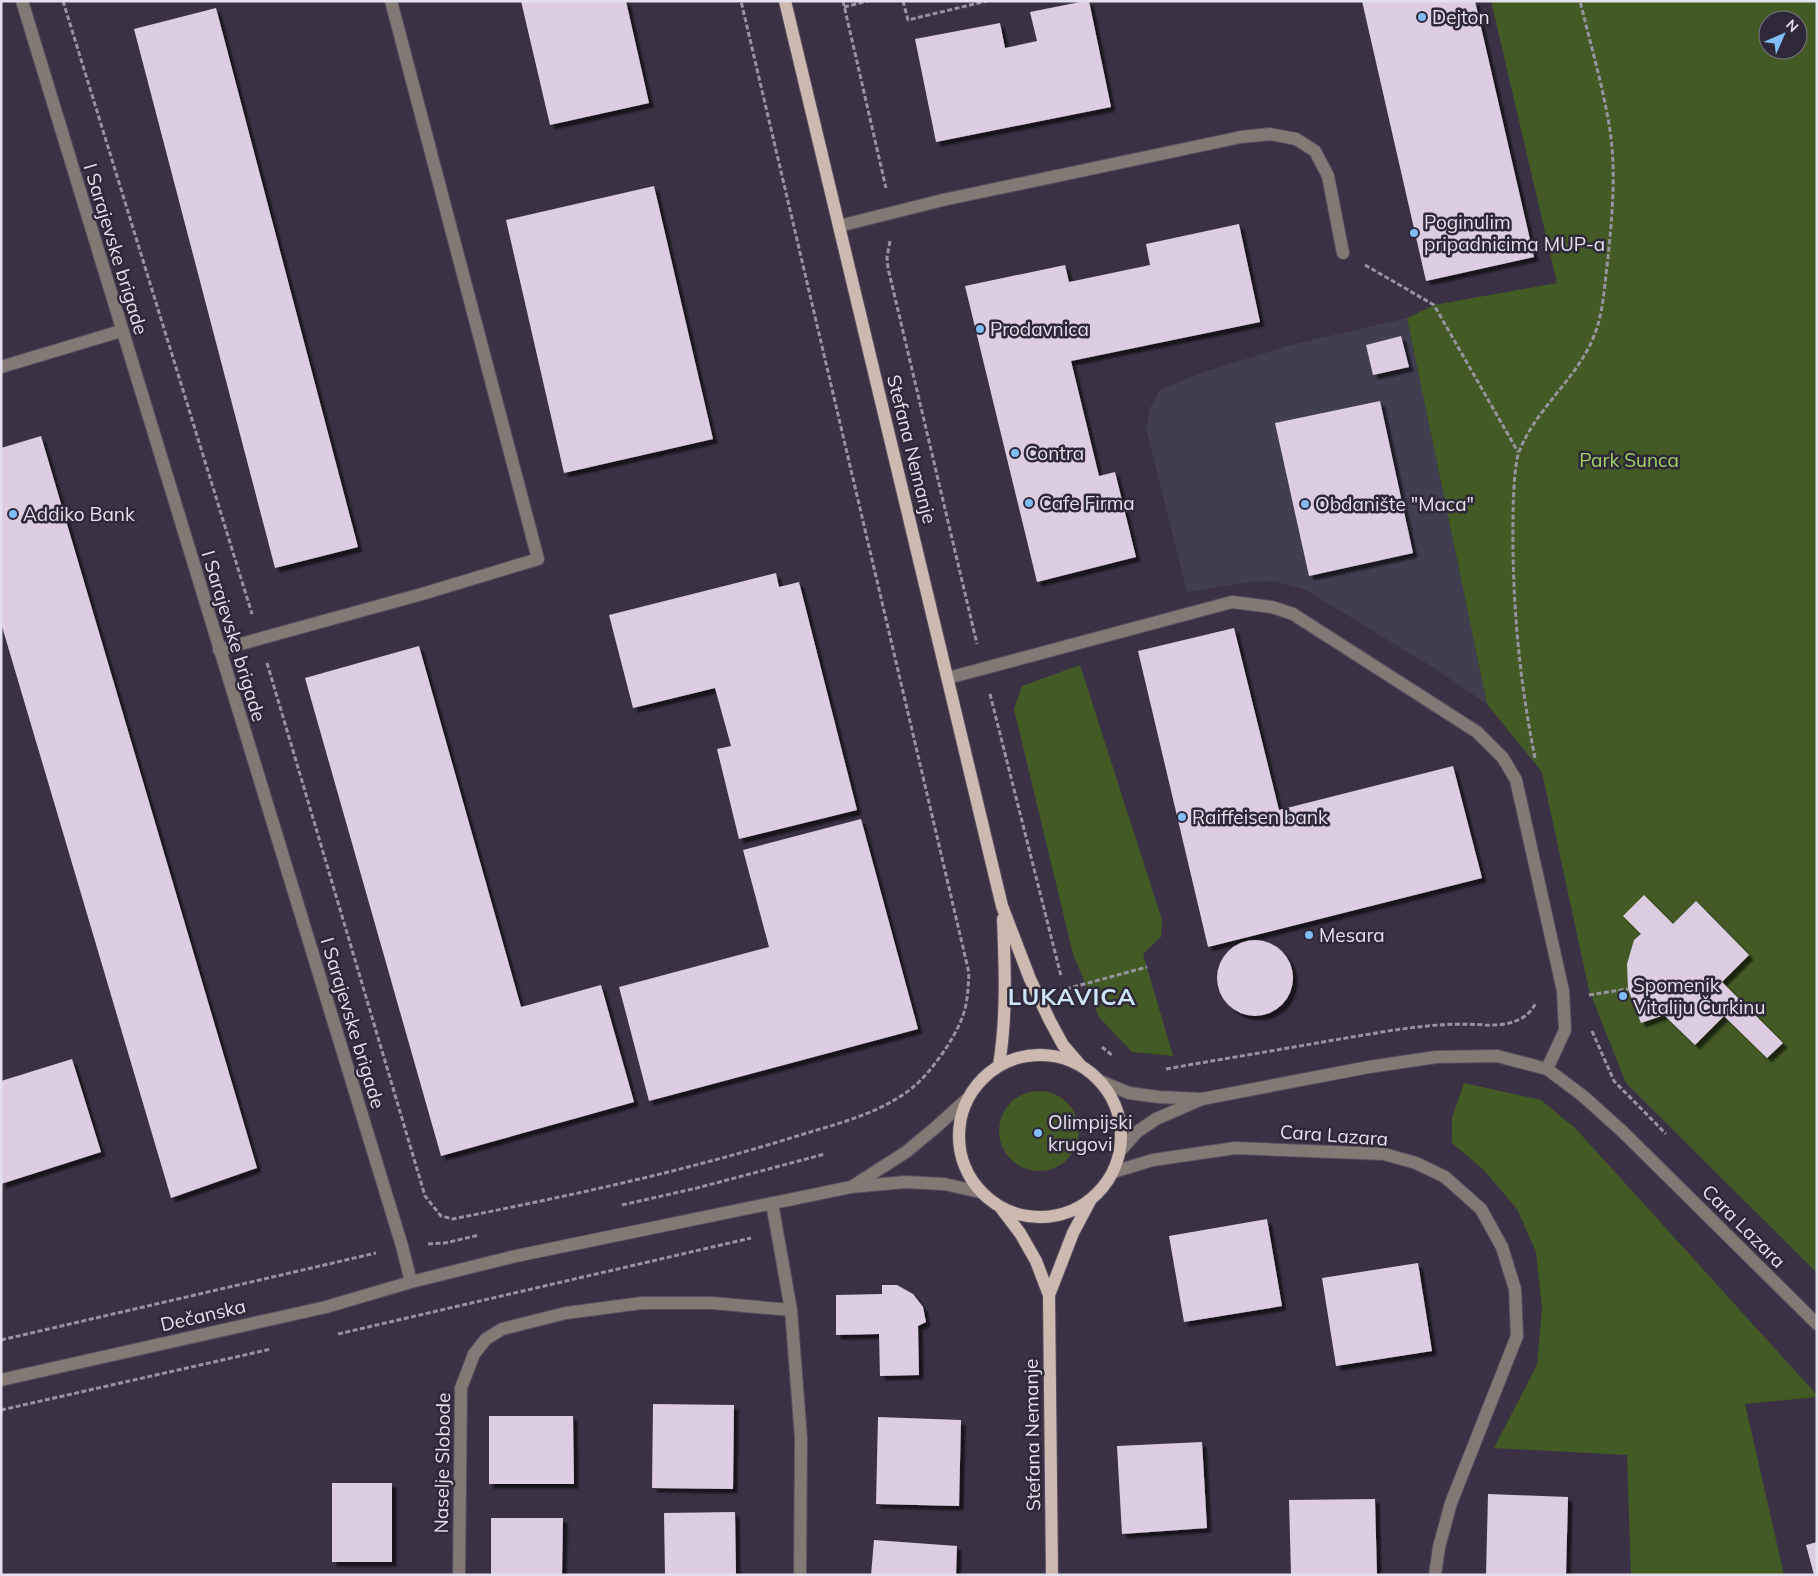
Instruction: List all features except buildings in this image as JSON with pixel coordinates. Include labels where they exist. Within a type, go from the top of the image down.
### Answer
[{"type":"main road","name":"Stefana Nemanje","points":[[785,1],[1002,906],[1030,979],[1050,1021],[1062,1045],[1081,1066]]},
{"type":"main road","name":"Stefana Nemanje","points":[[999,1065],[1004,1036],[1006,987],[1002,906]]},
{"type":"main road","points":[[1040,1055],[1062,1058],[1081,1066],[1100,1081],[1118,1113],[1121,1132],[1120,1151],[1113,1172],[1104,1187],[1091,1200],[1070,1212],[1047,1217],[1023,1216],[1001,1208],[980,1192],[966,1172],[959,1148],[959,1124],[966,1100],[980,1080],[999,1065],[1019,1057],[1040,1055]]},
{"type":"main road","name":"Stefana Nemanje","points":[[1049,1295],[1073,1233],[1091,1200]]},
{"type":"main road","name":"Stefana Nemanje","points":[[1001,1208],[1020,1233],[1036,1261],[1049,1295],[1052,1575]]},
{"type":"street","name":"I Sarajevske brigade","points":[[22,1],[121,331],[399,1236],[411,1282]]},
{"type":"street","points":[[219,650],[422,594],[538,559],[391,1]]},
{"type":"street","points":[[839,226],[943,200],[1241,137],[1270,134],[1296,140],[1315,152],[1328,176],[1343,253]]},
{"type":"street","points":[[1,367],[121,331]]},
{"type":"street","points":[[948,678],[1232,602],[1272,607],[1293,614],[1477,732],[1503,758],[1516,780],[1563,991],[1565,1030],[1547,1069]]},
{"type":"street","name":"Cara Lazara","points":[[1120,1151],[1138,1132],[1156,1119],[1202,1099],[1369,1067],[1436,1057],[1497,1056],[1547,1069],[1583,1096],[1623,1132],[1817,1324]]},
{"type":"street","name":"Cara Lazara","points":[[1100,1081],[1130,1093],[1158,1097],[1202,1099]]},
{"type":"street","points":[[851,1187],[906,1152],[966,1100]]},
{"type":"street","name":"Cara Lazara","points":[[1113,1172],[1153,1160],[1235,1148],[1384,1154],[1416,1163],[1445,1178],[1481,1208],[1502,1247],[1515,1290],[1517,1336],[1452,1503],[1439,1547],[1435,1575]]},
{"type":"street","points":[[851,1187],[915,1182],[944,1184],[980,1192]]},
{"type":"street","name":"Dečanska","points":[[1,1380],[326,1307],[411,1282],[516,1256],[851,1187]]},
{"type":"street","points":[[772,1203],[791,1310],[801,1438],[800,1575]]},
{"type":"street","name":"Naselje Slobode","points":[[458,1575],[461,1388],[474,1354],[486,1339],[502,1329],[566,1313],[642,1303],[712,1303],[791,1310]]},
{"type":"path","points":[[63,1],[260,639],[426,1196],[441,1216],[453,1219],[538,1202],[726,1158],[871,1113],[912,1088],[932,1068],[962,1018],[968,998],[969,973],[741,1]]},
{"type":"path","points":[[843,1],[897,228],[889,242],[888,268],[983,669],[1058,969],[1070,998]]},
{"type":"path","points":[[844,7],[868,1]]},
{"type":"path","points":[[903,1],[908,20],[987,1]]},
{"type":"path","points":[[1537,766],[1527,719],[1518,656],[1515,616],[1513,559],[1514,501],[1518,453],[1554,396],[1583,359],[1595,335],[1602,306],[1610,236],[1613,161],[1609,125],[1580,1]]},
{"type":"path","points":[[1343,253],[1434,305],[1518,453]]},
{"type":"path","points":[[1066,989],[1147,967]]},
{"type":"path","points":[[1585,996],[1628,989]]},
{"type":"path","points":[[1161,1070],[1398,1029],[1462,1023],[1498,1026],[1511,1023],[1526,1016]]},
{"type":"path","points":[[1590,1022],[1592,1031],[1614,1081]]},
{"type":"path","points":[[1095,1040],[1115,1058]]},
{"type":"path","points":[[619,1205],[697,1188],[825,1154]]},
{"type":"path","points":[[336,1334],[777,1233]]},
{"type":"path","points":[[445,1242],[484,1234]]},
{"type":"path","points":[[1,1340],[379,1252]]},
{"type":"path","points":[[1,1410],[278,1348]]},
{"type":"shaded area","name":"Obdanište \"Maca\"","points":[[1407,318],[1487,704],[1434,668],[1304,589],[1273,581],[1250,582],[1187,592],[1146,428],[1150,408],[1160,390],[1204,372],[1291,345]]},
{"type":"green space","name":"Park Sunca","points":[[1491,1],[1817,1],[1817,1273],[1626,1083],[1589,990],[1542,772],[1487,704],[1407,318],[1434,305],[1557,283]]},
{"type":"green space","points":[[1080,665],[1162,920],[1161,937],[1143,954],[1173,1056],[1132,1052],[1099,1017],[1073,954],[1014,709],[1022,686]]},
{"type":"green space","points":[[1464,1083],[1541,1100],[1575,1128],[1817,1395],[1817,1397],[1745,1404],[1784,1575],[1631,1575],[1627,1455],[1494,1448],[1537,1365],[1542,1308],[1536,1252],[1517,1209],[1484,1170],[1452,1143],[1452,1118]]},
{"type":"green space","points":[[1039,1091],[1054,1094],[1067,1103],[1076,1116],[1079,1131],[1076,1146],[1067,1159],[1054,1168],[1039,1171],[1024,1168],[1011,1159],[1002,1146],[999,1131],[1002,1116],[1011,1103],[1024,1094]]},
{"type":"place","name":"Dejton","points":[[1422,17]]},
{"type":"place","name":"Poginulim pripadnicima MUP-a","points":[[1414,233]]},
{"type":"place","name":"Prodavnica","points":[[980,329]]},
{"type":"place","name":"Contra","points":[[1015,453]]},
{"type":"place","name":"Cafe Firma","points":[[1029,503]]},
{"type":"place","name":"Obdanište \"Maca\"","points":[[1305,504]]},
{"type":"place","name":"Addiko Bank","points":[[13,514]]},
{"type":"place","name":"Raiffeisen bank","points":[[1182,817]]},
{"type":"place","name":"Mesara","points":[[1309,935]]},
{"type":"place","name":"Spomenik Vitaliju Čurkinu","points":[[1623,996]]},
{"type":"place","name":"Olimpijski krugovi","points":[[1038,1133]]},
{"type":"district","name":"LUKAVICA","points":[[1072,997]]}]
